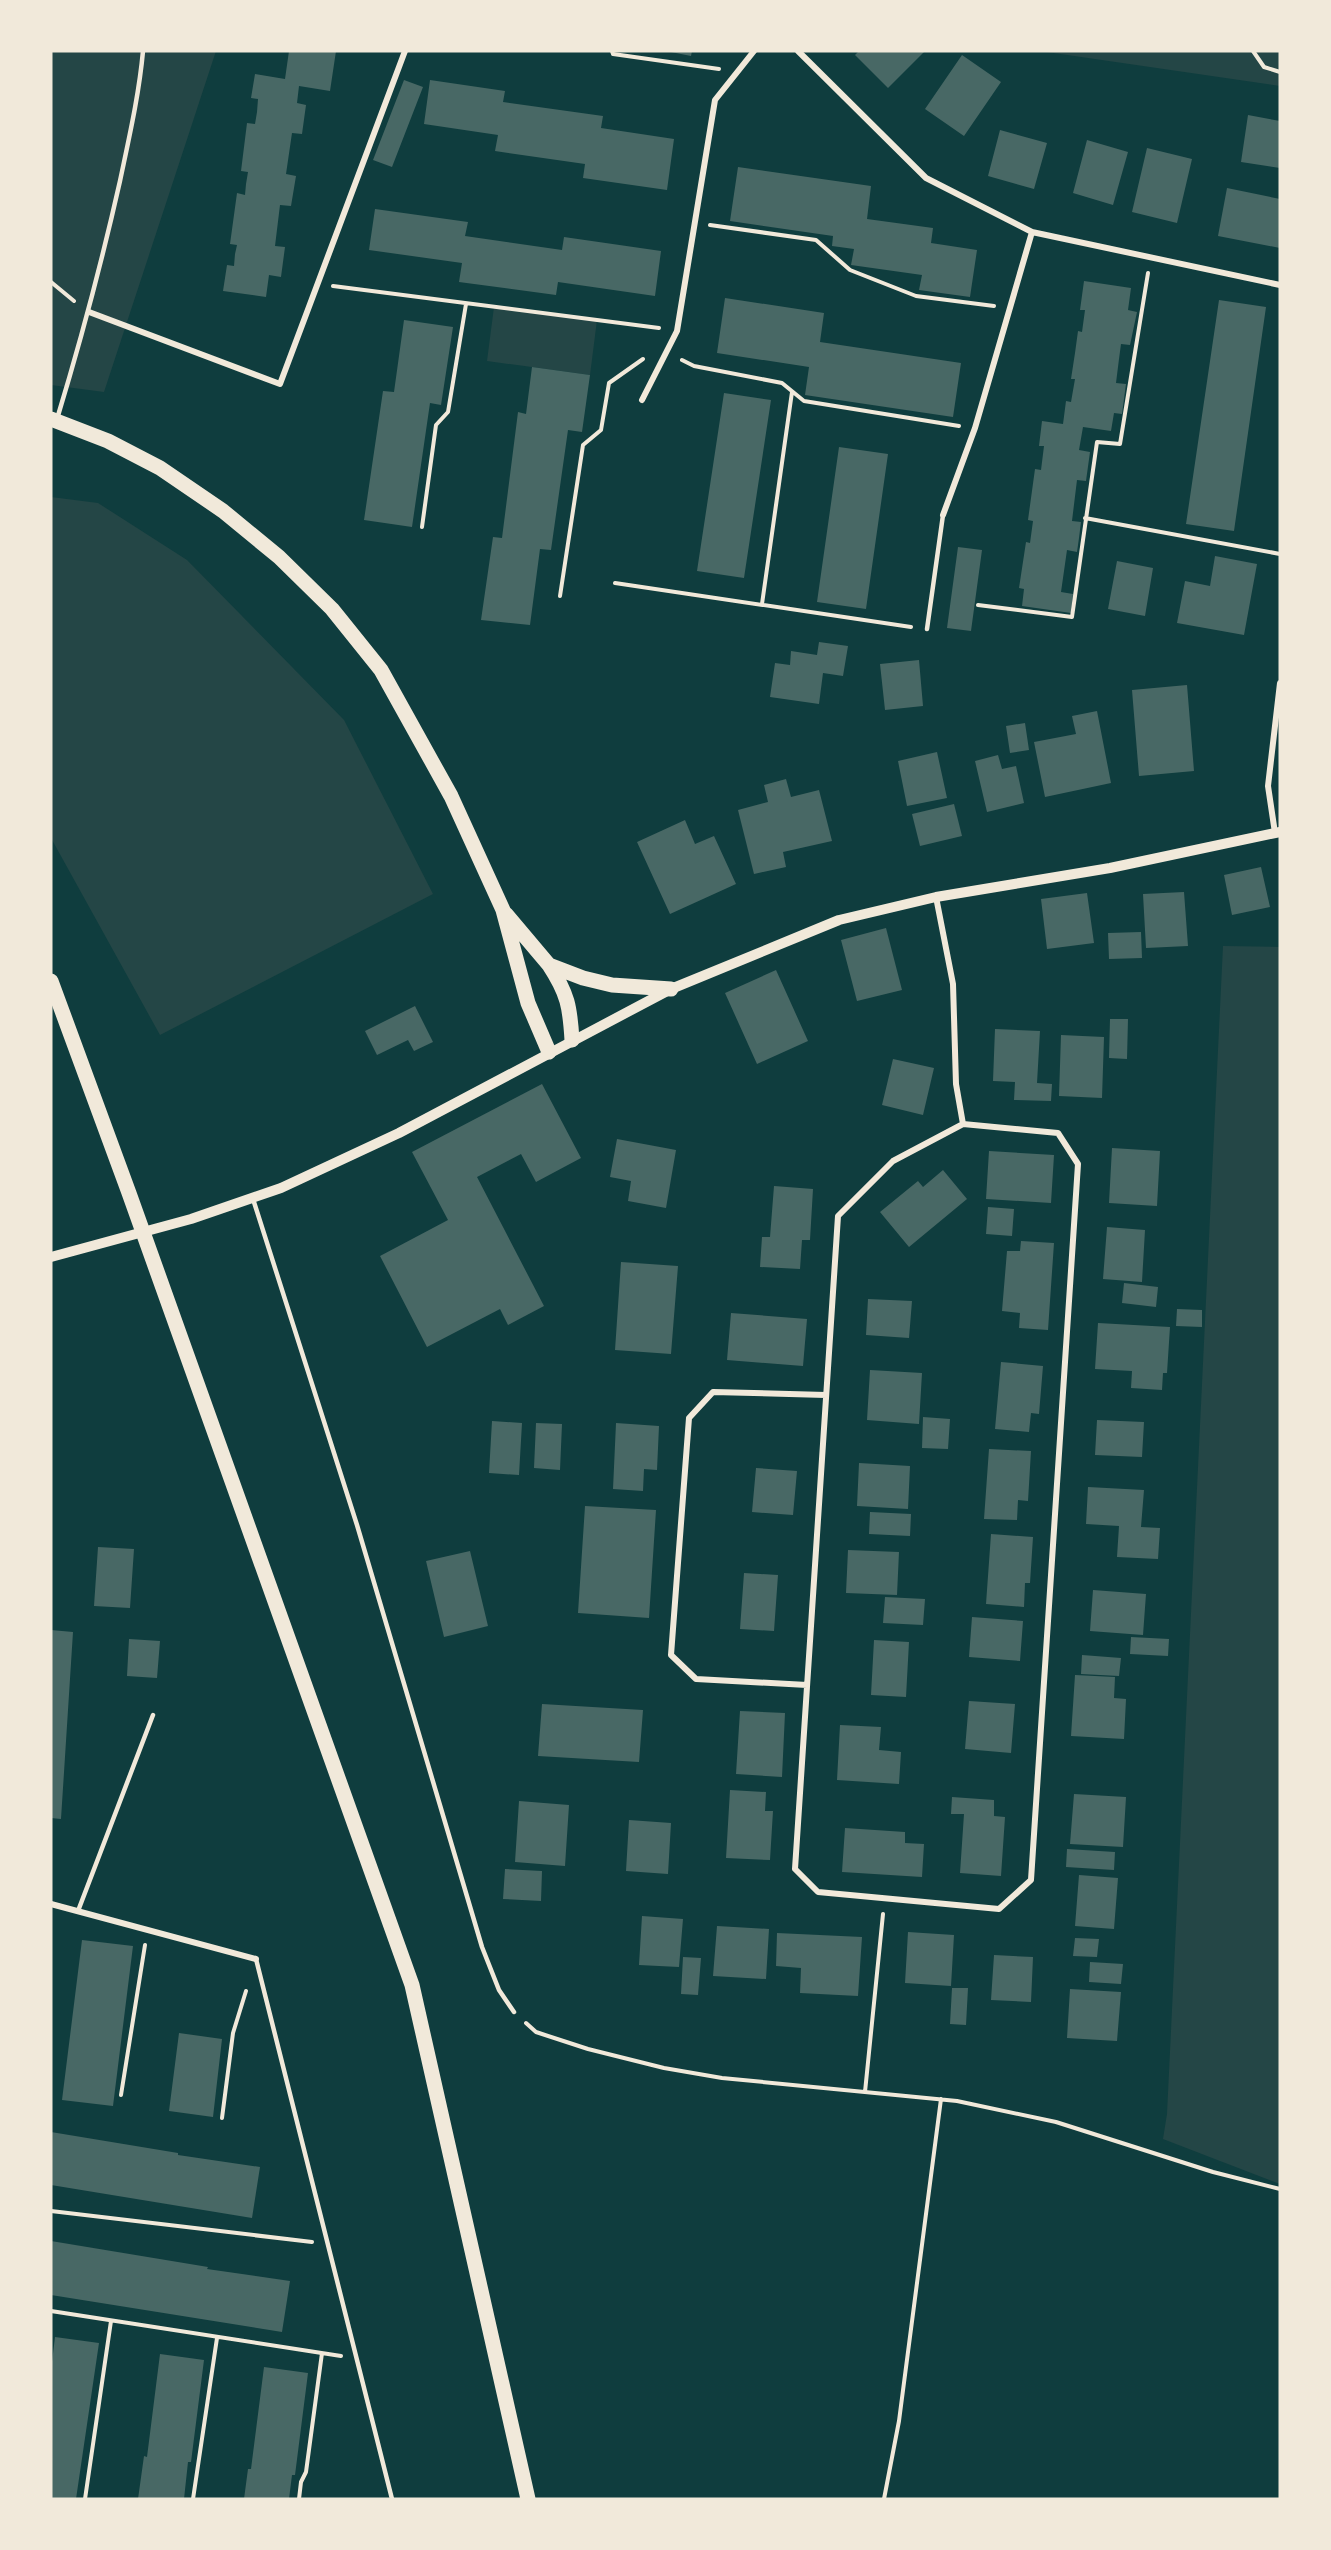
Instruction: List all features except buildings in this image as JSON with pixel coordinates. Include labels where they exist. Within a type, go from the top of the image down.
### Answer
[{"type":"main road","points":[[54,419],[108,441],[160,468],[224,511],[279,558],[332,609],[381,670],[451,796],[503,910],[528,1003],[549,1052]]},
{"type":"main road","points":[[503,910],[549,965],[564,987],[570,1014],[572,1040]]},
{"type":"main road","points":[[549,965],[583,978],[612,985],[671,989]]},
{"type":"main road","points":[[51,981],[134,1204],[412,1985],[528,2499]]},
{"type":"street","points":[[89,312],[280,384],[405,51]]},
{"type":"street","points":[[642,400],[677,331],[715,100],[754,51]]},
{"type":"street","points":[[798,51],[926,178],[1032,232],[1280,285]]},
{"type":"street","points":[[943,515],[975,428],[1032,232]]},
{"type":"street","points":[[51,1257],[191,1219],[329,1168],[671,989],[839,920],[936,897],[1110,868],[1277,832],[1268,786],[1280,683]]},
{"type":"street","points":[[936,897],[953,984],[956,1084],[963,1124]]},
{"type":"street","points":[[963,1124],[1058,1133],[1078,1164],[1031,1880],[999,1909],[818,1892],[795,1869],[826,1395],[838,1216],[893,1161],[963,1124]]},
{"type":"street","points":[[807,1685],[696,1678],[671,1654],[689,1418],[713,1392],[826,1395]]},
{"type":"street","points":[[51,1904],[256,1959]]},
{"type":"lane","points":[[54,419],[89,312],[139,94],[143,51]]},
{"type":"lane","points":[[927,629],[943,515]]},
{"type":"lane","points":[[253,1198],[357,1525],[482,1947],[499,1990],[514,2012]]},
{"type":"lane","points":[[78,1911],[153,1715]]},
{"type":"lane","points":[[256,1959],[392,2499]]},
{"type":"path","points":[[612,51],[613,54],[737,72]]},
{"type":"path","points":[[1252,51],[1264,67],[1280,72]]},
{"type":"path","points":[[695,222],[816,240],[850,270],[916,296],[1009,309]]},
{"type":"path","points":[[978,605],[1072,617],[1097,442],[1120,444],[1150,257]]},
{"type":"path","points":[[51,282],[89,312]]},
{"type":"path","points":[[318,284],[677,331]]},
{"type":"path","points":[[422,527],[436,424],[448,412],[466,304]]},
{"type":"path","points":[[560,596],[583,445],[601,430],[609,383],[655,351],[665,351],[694,366],[782,382],[804,402],[975,428]]},
{"type":"path","points":[[762,605],[792,391]]},
{"type":"path","points":[[1085,518],[1280,554]]},
{"type":"path","points":[[615,583],[927,629]]},
{"type":"path","points":[[865,2092],[885,1898]]},
{"type":"path","points":[[121,2095],[147,1929]]},
{"type":"path","points":[[222,2118],[233,2032],[256,1959]]},
{"type":"path","points":[[514,2012],[536,2032],[588,2049],[664,2068],[722,2078],[941,2099],[1056,2122],[1213,2172],[1280,2189]]},
{"type":"path","points":[[884,2499],[902,2398],[941,2099]]},
{"type":"path","points":[[51,2211],[328,2244]]},
{"type":"path","points":[[51,2311],[357,2359]]},
{"type":"path","points":[[85,2499],[111,2320]]},
{"type":"path","points":[[193,2499],[218,2338]]},
{"type":"path","points":[[299,2499],[301,2482],[306,2472],[322,2354]]},
{"type":"shaded area","points":[[51,51],[216,51],[104,392],[51,385]]},
{"type":"shaded area","points":[[1040,51],[1280,51],[1280,86]]},
{"type":"shaded area","points":[[494,307],[597,320],[590,375],[487,361]]},
{"type":"shaded area","points":[[51,497],[98,503],[187,560],[344,720],[433,894],[160,1035],[51,838]]},
{"type":"shaded area","points":[[1223,946],[1280,947],[1280,2184],[1163,2139],[1167,2114]]}]
